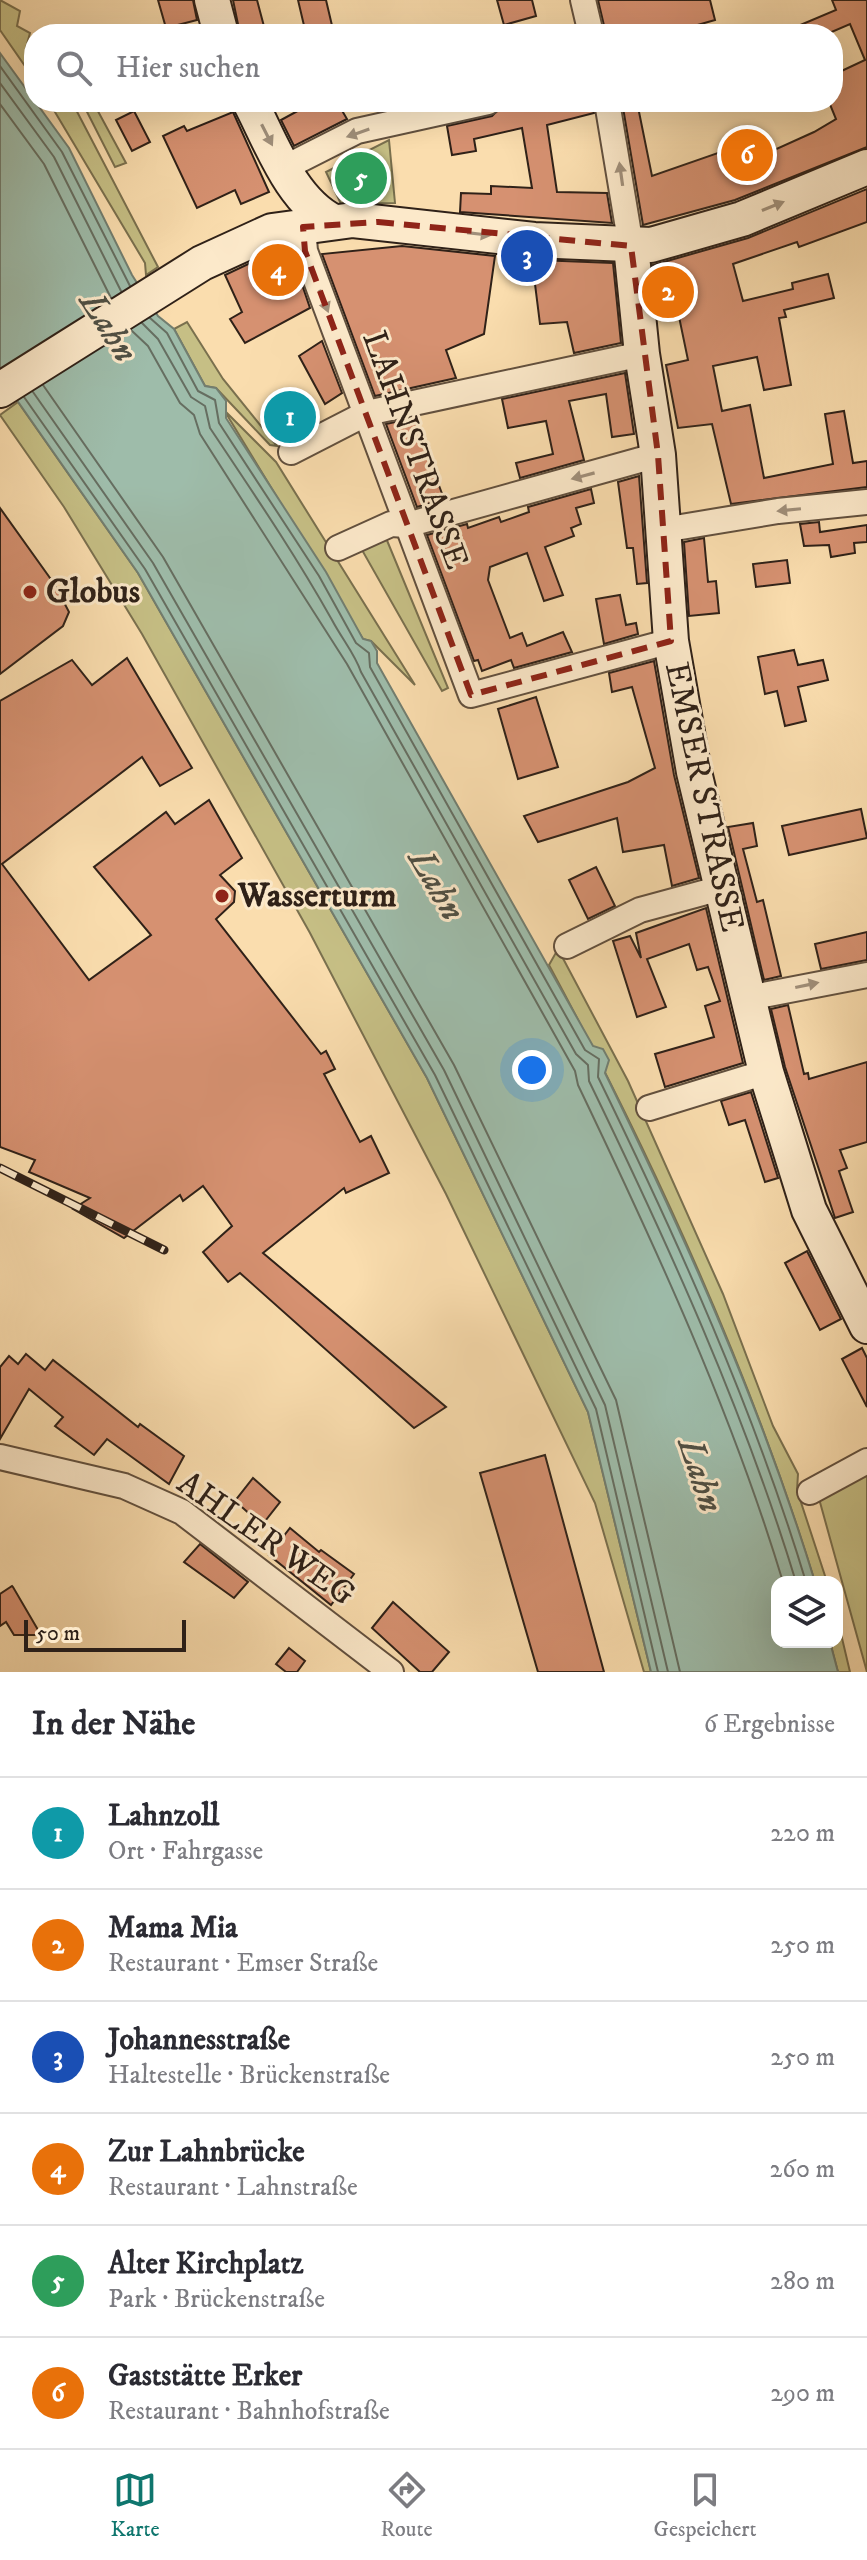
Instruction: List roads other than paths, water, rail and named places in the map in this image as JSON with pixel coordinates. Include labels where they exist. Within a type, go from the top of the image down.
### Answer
[{"type":"street","points":[[212,0],[218,24]]},
{"type":"street","points":[[583,0],[589,24]]},
{"type":"street","points":[[255,112],[284,168],[304,220]]},
{"type":"street","points":[[284,168],[357,131],[443,112]]},
{"type":"street","points":[[609,112],[631,246]]},
{"type":"street","points":[[0,390],[202,263],[304,220],[378,222],[534,240],[631,246],[699,233],[867,167]]},
{"type":"street","points":[[284,168],[285,202],[304,220]]},
{"type":"street","name":"LAHNSTRASSE","points":[[304,220],[305,251],[471,695],[671,641]]},
{"type":"street","name":"EMSER STRASSE","points":[[631,246],[642,354],[658,455],[671,641],[694,772],[766,1072],[809,1210],[867,1326]]},
{"type":"street","points":[[291,452],[367,413],[642,354]]},
{"type":"street","points":[[338,548],[391,524],[407,525],[658,455]]},
{"type":"street","points":[[663,530],[778,511],[867,502]]},
{"type":"street","points":[[567,946],[640,910],[721,888]]},
{"type":"street","points":[[748,998],[867,975]]},
{"type":"street","points":[[649,1108],[766,1072]]},
{"type":"street","name":"AHLER WEG","points":[[0,1457],[124,1486],[182,1512],[391,1672]]},
{"type":"street","points":[[810,1492],[867,1461]]},
{"type":"water","name":"Lahn","points":[[0,53],[24,86],[24,112],[43,112],[69,148],[132,275],[158,316],[174,329],[205,386],[216,388],[226,401],[226,418],[326,572],[363,639],[371,641],[377,651],[377,663],[593,1046],[603,1049],[609,1060],[605,1073],[720,1324],[771,1452],[813,1576],[771,1576],[771,1648],[832,1648],[838,1672],[651,1672],[588,1412],[427,1078],[138,573],[0,376]]},
{"type":"railway","points":[[0,1168],[164,1250]]},
{"type":"place","name":"Gaststätte Erker","points":[[747,155]]},
{"type":"place","name":"Alter Kirchplatz","points":[[361,178]]},
{"type":"place","name":"Johannesstraße","points":[[527,256]]},
{"type":"place","name":"Zur Lahnbrücke","points":[[278,270]]},
{"type":"place","name":"Mama Mia","points":[[668,292]]},
{"type":"place","name":"Lahnzoll","points":[[290,417]]},
{"type":"place","name":"Globus","points":[[30,592]]},
{"type":"place","name":"Wasserturm","points":[[222,896]]}]
